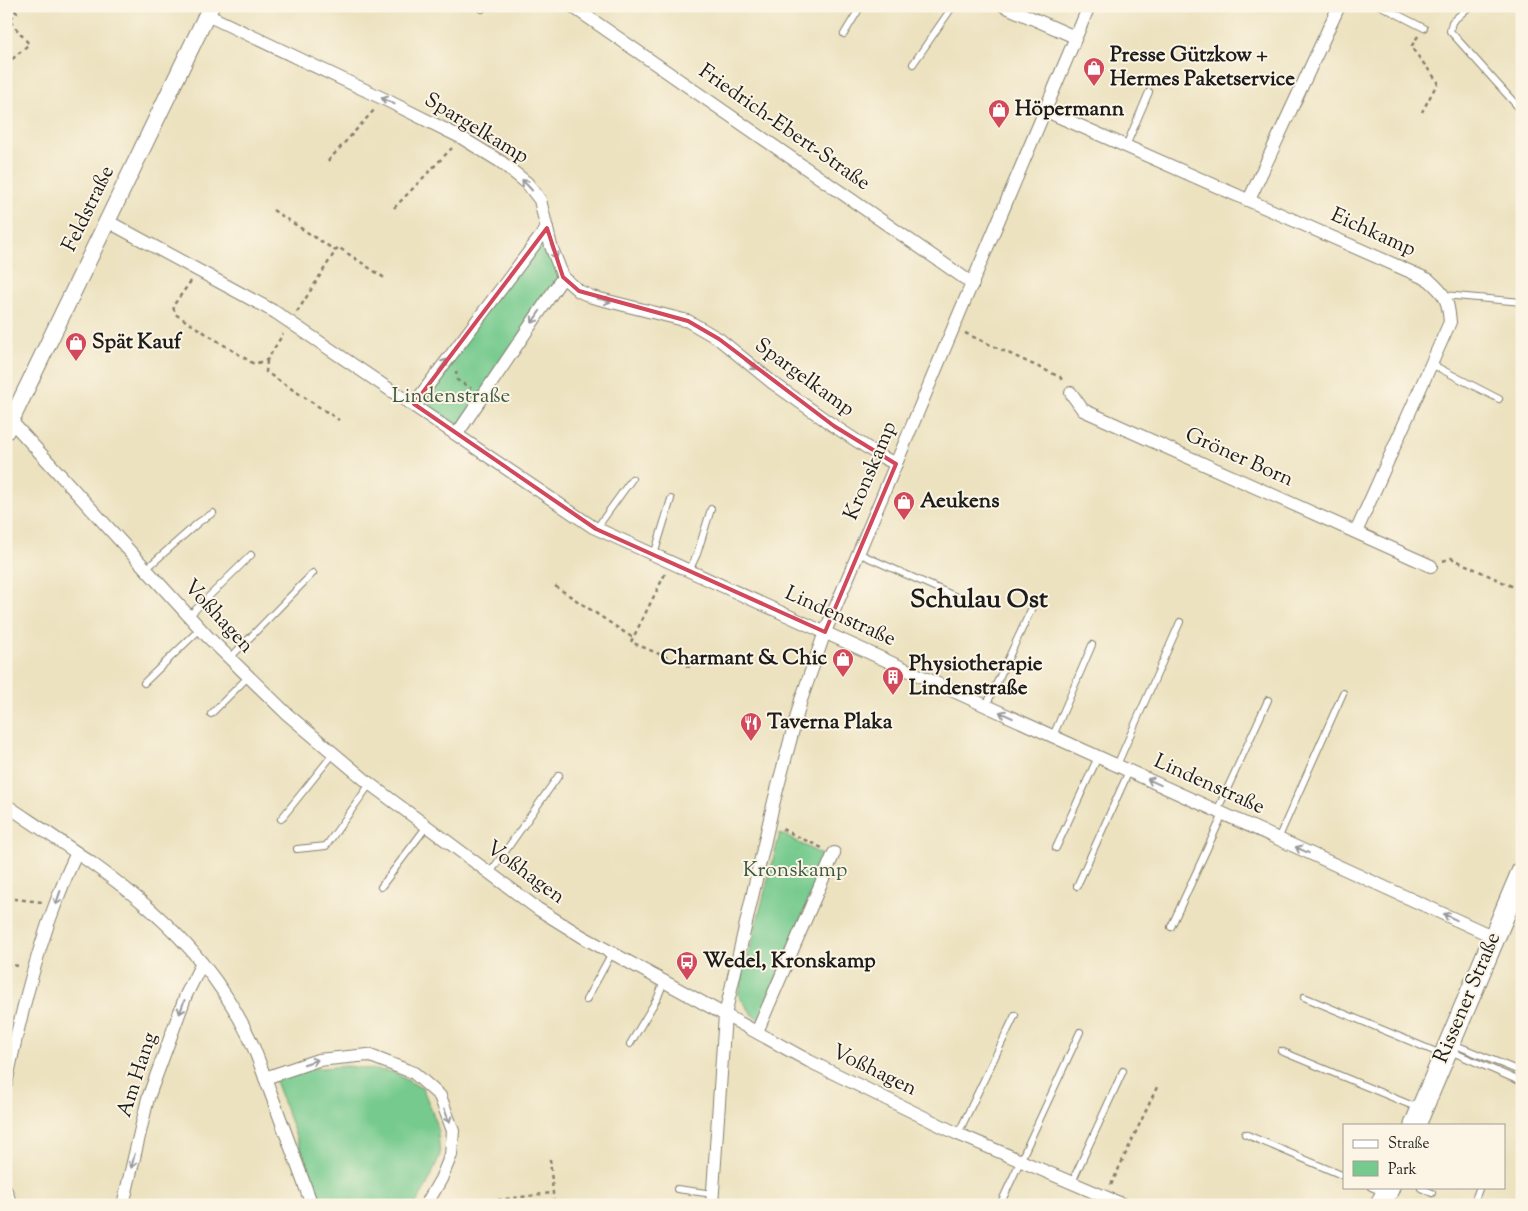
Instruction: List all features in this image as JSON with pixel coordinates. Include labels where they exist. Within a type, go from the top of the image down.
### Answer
[{"type":"main road","name":"Rissener Straße","points":[[1418,1117],[1494,937],[1520,882]]},
{"type":"street","name":"Friedrich-Ebert-Straße","points":[[572,6],[973,284]]},
{"type":"street","points":[[1004,6],[1075,37]]},
{"type":"street","name":"Kronskamp","points":[[713,1200],[725,1014],[769,823],[801,700],[825,632],[973,284],[1088,6]]},
{"type":"street","points":[[1249,200],[1339,6]]},
{"type":"street","name":"Spargelkamp","points":[[209,10],[462,138],[501,162],[527,183],[540,200],[546,228],[563,277],[579,290],[592,297],[688,321],[719,339],[773,383],[834,426],[880,456],[896,464]]},
{"type":"street","name":"Feldstraße","points":[[8,422],[209,10]]},
{"type":"street","name":"Eichkamp","points":[[1044,110],[1429,280],[1444,295]]},
{"type":"street","name":"Lindenstraße","points":[[107,221],[276,312],[596,529],[1494,937]]},
{"type":"street","points":[[414,404],[546,228]]},
{"type":"street","points":[[457,434],[563,277]]},
{"type":"street","points":[[1356,532],[1450,322],[1449,305],[1444,295]]},
{"type":"street","name":"Gröner Born","points":[[1072,394],[1083,410],[1431,566]]},
{"type":"street","name":"Voßhagen","points":[[8,422],[200,629],[287,714],[370,784],[538,909],[612,953],[809,1061],[958,1134],[1124,1205]]},
{"type":"street","points":[[6,805],[116,880],[152,909],[178,934],[202,962],[225,994],[247,1032],[312,1205]]},
{"type":"street","points":[[6,1084],[16,1031],[31,976],[67,871],[77,853]]},
{"type":"street","points":[[757,1032],[834,853]]},
{"type":"street","name":"Am Hang","points":[[123,1205],[148,1098],[186,995],[202,962]]},
{"type":"street","points":[[264,1078],[318,1060],[368,1055],[414,1073],[440,1096],[453,1131],[451,1155],[441,1179],[426,1205]]},
{"type":"street","points":[[6,1191],[11,1205]]},
{"type":"lane","points":[[844,34],[861,6]]},
{"type":"lane","points":[[913,64],[953,6]]},
{"type":"lane","points":[[1381,6],[1424,28]]},
{"type":"lane","points":[[1470,6],[1452,22],[1450,31],[1520,109],[1522,108]]},
{"type":"lane","points":[[1126,146],[1149,92]]},
{"type":"lane","points":[[1444,295],[1522,302]]},
{"type":"lane","points":[[1431,364],[1499,399]]},
{"type":"lane","points":[[596,529],[632,480]]},
{"type":"lane","points":[[654,556],[671,499]]},
{"type":"lane","points":[[689,572],[697,554],[711,509]]},
{"type":"lane","points":[[146,569],[198,522],[213,513]]},
{"type":"lane","points":[[858,553],[970,603]]},
{"type":"lane","points":[[189,616],[252,555]]},
{"type":"lane","points":[[229,659],[313,573]]},
{"type":"lane","points":[[986,706],[1036,599]]},
{"type":"lane","points":[[1117,765],[1180,622]]},
{"type":"lane","points":[[144,684],[200,629]]},
{"type":"lane","points":[[1053,736],[1092,645]]},
{"type":"lane","points":[[212,714],[248,677]]},
{"type":"lane","points":[[1278,839],[1343,693]]},
{"type":"lane","points":[[1171,927],[1268,700]]},
{"type":"lane","points":[[281,819],[334,754]]},
{"type":"lane","points":[[1056,848],[1098,757]]},
{"type":"lane","points":[[1077,886],[1130,771]]},
{"type":"lane","points":[[490,873],[559,775]]},
{"type":"lane","points":[[297,849],[326,846],[370,784]]},
{"type":"lane","points":[[381,887],[427,826]]},
{"type":"lane","points":[[586,1000],[612,953]]},
{"type":"lane","points":[[630,1044],[658,997],[664,981]]},
{"type":"lane","points":[[1304,997],[1447,1049],[1522,1072]]},
{"type":"lane","points":[[958,1134],[1015,1015]]},
{"type":"lane","points":[[1000,1205],[1080,1032]]},
{"type":"lane","points":[[1447,1049],[1522,1082]]},
{"type":"lane","points":[[1280,1051],[1418,1117]]},
{"type":"lane","points":[[1072,1182],[1123,1071]]},
{"type":"lane","points":[[1245,1134],[1343,1176]]},
{"type":"lane","points":[[1418,1196],[1422,1188],[1432,1193]]},
{"type":"lane","points":[[1473,1205],[1480,1188]]},
{"type":"lane","points":[[677,1189],[713,1200]]},
{"type":"path","points":[[7,63],[29,44],[9,20],[17,13],[11,6]]},
{"type":"path","points":[[1422,112],[1438,82],[1411,47],[1424,28]]},
{"type":"path","points":[[328,162],[384,99]]},
{"type":"path","points":[[394,208],[462,138]]},
{"type":"path","points":[[273,210],[336,251]]},
{"type":"path","points":[[954,328],[1060,377],[1072,394]]},
{"type":"path","points":[[267,360],[266,372],[339,420]]},
{"type":"path","points":[[445,363],[456,371],[457,380],[482,396]]},
{"type":"path","points":[[1431,566],[1451,558],[1522,591]]},
{"type":"path","points":[[671,563],[631,642],[692,668]]},
{"type":"path","points":[[555,586],[633,638]]},
{"type":"path","points":[[769,823],[834,853]]},
{"type":"path","points":[[6,898],[56,904]]},
{"type":"path","points":[[1105,1196],[1157,1087]]},
{"type":"path","points":[[550,1159],[554,1205]]},
{"type":"path","points":[[458,1205],[552,1193]]},
{"type":"highlighted area","points":[[547,228],[563,277],[579,291],[688,321],[719,339],[834,426],[896,464],[825,632],[596,529],[414,404]]},
{"type":"green space","name":"Lindenstraße","points":[[546,228],[563,277],[457,434],[414,404]]},
{"type":"green space","name":"Kronskamp","points":[[780,833],[826,857],[760,1020],[752,1014],[738,995]]},
{"type":"green space","points":[[347,1066],[393,1072],[423,1089],[437,1124],[440,1155],[427,1185],[415,1205],[322,1205],[275,1081],[308,1069]]},
{"type":"place","name":"Presse Gützkow + Hermes Paketservice","points":[[1094,87]]},
{"type":"place","name":"Höpermann","points":[[999,129]]},
{"type":"place","name":"Spät Kauf","points":[[76,362]]},
{"type":"place","name":"Aeukens","points":[[904,521]]},
{"type":"place","name":"Charmant & Chic","points":[[843,678]]},
{"type":"place","name":"Physiotherapie Lindenstraße","points":[[893,696]]},
{"type":"place","name":"Taverna Plaka","points":[[751,742]]},
{"type":"place","name":"Wedel, Kronskamp","points":[[687,981]]},
{"type":"district","name":"Schulau Ost","points":[[979,600]]}]
